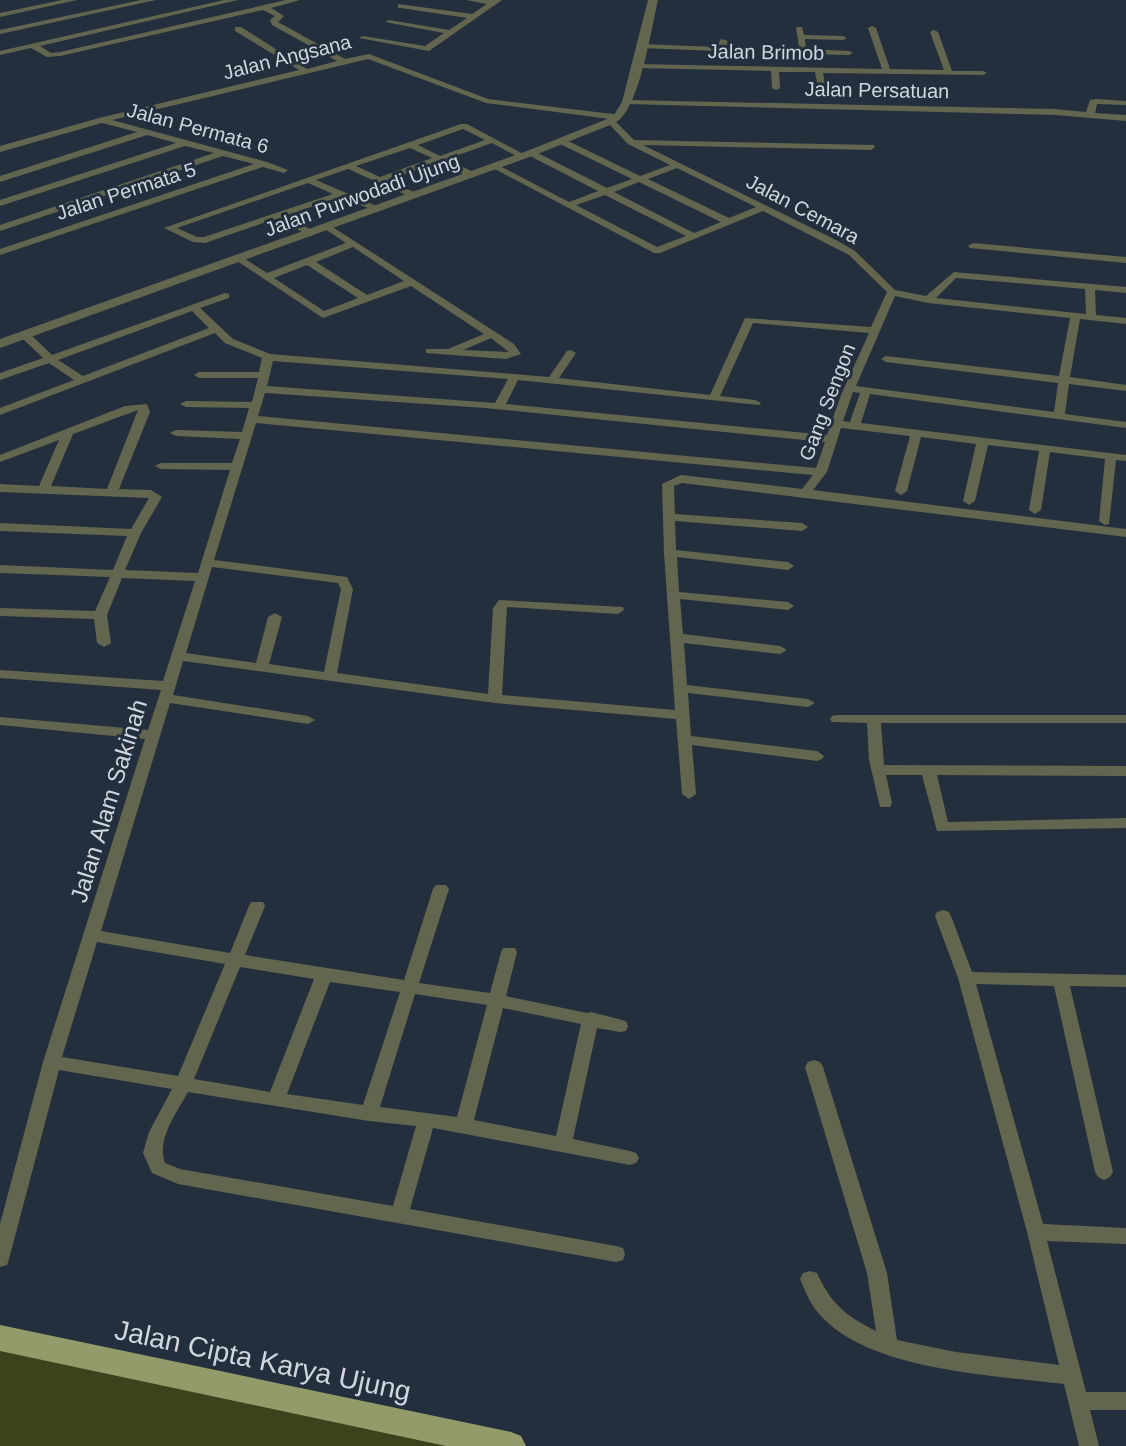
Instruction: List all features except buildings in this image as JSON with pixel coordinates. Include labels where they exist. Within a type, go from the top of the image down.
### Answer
[{"type":"main road","name":"Jalan Cipta Karya Ujung","points":[[0,1338],[511,1446]]},
{"type":"street","points":[[48,0],[57,3]]},
{"type":"street","points":[[2,14],[73,0]]},
{"type":"street","points":[[0,53],[234,0]]},
{"type":"street","points":[[278,0],[292,1]]},
{"type":"street","points":[[470,0],[496,2]]},
{"type":"street","points":[[615,119],[627,102],[653,0]]},
{"type":"street","points":[[0,32],[145,1]]},
{"type":"street","points":[[33,46],[50,55],[60,54],[292,1]]},
{"type":"street","points":[[413,60],[496,2]]},
{"type":"street","points":[[401,6],[475,17]]},
{"type":"street","points":[[265,8],[280,16],[274,20],[275,23],[342,61]]},
{"type":"street","points":[[389,22],[450,32]]},
{"type":"street","points":[[872,28],[891,73]]},
{"type":"street","points":[[238,29],[305,71]]},
{"type":"street","points":[[934,32],[949,73]]},
{"type":"street","points":[[806,71],[799,33],[843,38]]},
{"type":"street","points":[[363,38],[426,49]]},
{"type":"street","points":[[641,46],[717,49],[722,47],[724,41]]},
{"type":"street","points":[[803,51],[849,53]]},
{"type":"street","name":"Jalan Angsana","points":[[0,149],[102,120],[373,56],[486,101],[615,119]]},
{"type":"street","name":"Jalan Brimob","points":[[635,66],[983,73]]},
{"type":"street","points":[[775,70],[776,88]]},
{"type":"street","points":[[819,71],[822,88]]},
{"type":"street","name":"Jalan Persatuan","points":[[627,102],[1126,118]]},
{"type":"street","points":[[1090,115],[1093,102],[1126,103]]},
{"type":"street","name":"Jalan Purwodadi Ujung","points":[[0,344],[527,155],[615,119]]},
{"type":"street","name":"Jalan Cemara","points":[[615,119],[631,142],[852,253],[892,292]]},
{"type":"street","name":"Jalan Permata 6","points":[[102,120],[284,170]]},
{"type":"street","points":[[341,194],[201,240],[169,228],[466,126],[693,236]]},
{"type":"street","points":[[0,179],[144,133]]},
{"type":"street","points":[[379,180],[493,140]]},
{"type":"street","points":[[561,141],[729,222]]},
{"type":"street","points":[[631,142],[871,147]]},
{"type":"street","points":[[0,203],[182,144]]},
{"type":"street","points":[[412,145],[470,174]]},
{"type":"street","points":[[2,225],[224,153]]},
{"type":"street","name":"Jalan Permata 5","points":[[0,252],[264,164]]},
{"type":"street","points":[[569,205],[678,165]]},
{"type":"street","points":[[493,166],[657,251],[765,207]]},
{"type":"street","points":[[350,167],[413,195]]},
{"type":"street","points":[[308,180],[376,208]]},
{"type":"street","points":[[63,206],[89,222]]},
{"type":"street","points":[[276,216],[311,233]]},
{"type":"street","points":[[328,227],[492,334],[516,354],[430,351]]},
{"type":"street","points":[[267,277],[353,244]]},
{"type":"street","points":[[973,246],[1126,260]]},
{"type":"street","points":[[239,259],[323,315],[412,282]]},
{"type":"street","points":[[308,261],[366,299]]},
{"type":"street","points":[[928,300],[954,275],[1126,290]]},
{"type":"street","points":[[1090,286],[1091,317]]},
{"type":"street","points":[[892,292],[928,300],[1126,321]]},
{"type":"street","name":"Gang Sengon","points":[[808,489],[821,472],[849,388],[892,292]]},
{"type":"street","points":[[0,377],[225,296]]},
{"type":"street","points":[[193,307],[229,341],[268,357],[515,376],[755,403]]},
{"type":"street","points":[[1059,417],[1075,317]]},
{"type":"street","name":"Gang Sengon","points":[[714,398],[749,320],[875,330]]},
{"type":"street","points":[[0,412],[216,329]]},
{"type":"street","points":[[448,352],[492,334]]},
{"type":"street","points":[[25,335],[50,359],[82,380]]},
{"type":"street","points":[[552,380],[571,353]]},
{"type":"street","name":"Jalan Alam Sakinah","points":[[0,1259],[52,1062],[247,436],[268,357]]},
{"type":"street","points":[[886,359],[1126,388]]},
{"type":"street","points":[[199,375],[258,397],[821,472]]},
{"type":"street","points":[[499,406],[515,376]]},
{"type":"street","points":[[849,388],[1126,425]]},
{"type":"street","points":[[854,426],[866,390]]},
{"type":"street","points":[[186,404],[258,397],[499,406],[833,439]]},
{"type":"street","points":[[0,459],[129,408],[144,407],[112,492]]},
{"type":"street","points":[[839,424],[1126,458]]},
{"type":"street","points":[[44,489],[68,432]]},
{"type":"street","points":[[901,491],[917,432]]},
{"type":"street","points":[[176,433],[247,436]]},
{"type":"street","points":[[969,501],[983,440]]},
{"type":"street","points":[[1035,510],[1045,448]]},
{"type":"street","points":[[1105,521],[1111,457]]},
{"type":"street","points":[[161,466],[237,467]]},
{"type":"street","points":[[689,794],[670,553],[668,484],[672,481],[808,489],[1126,533]]},
{"type":"street","points":[[0,488],[151,494],[156,497],[135,533],[100,615],[104,643]]},
{"type":"street","points":[[671,517],[802,527]]},
{"type":"street","points":[[0,527],[135,533]]},
{"type":"street","points":[[670,553],[788,566]]},
{"type":"street","points":[[0,569],[117,573],[204,570],[343,580],[347,589],[330,676]]},
{"type":"street","points":[[675,595],[788,606]]},
{"type":"street","points":[[495,699],[499,608],[504,603],[618,610]]},
{"type":"street","points":[[0,612],[100,615]]},
{"type":"street","points":[[262,667],[275,617]]},
{"type":"street","points":[[679,638],[780,650]]},
{"type":"street","points":[[177,656],[495,699],[683,715]]},
{"type":"street","points":[[0,674],[165,692],[308,720]]},
{"type":"street","points":[[680,688],[808,703]]},
{"type":"street","points":[[837,719],[1126,719]]},
{"type":"street","points":[[874,720],[878,770],[885,803]]},
{"type":"street","points":[[0,721],[153,735]]},
{"type":"street","points":[[686,740],[817,756]]},
{"type":"street","points":[[878,770],[1126,771]]},
{"type":"street","points":[[929,772],[942,827],[1126,823]]},
{"type":"street","points":[[369,1114],[441,889]]},
{"type":"street","points":[[257,906],[183,1085],[158,1132],[152,1153],[158,1168],[178,1176],[616,1254]]},
{"type":"street","points":[[943,916],[966,978],[1036,1232],[1089,1446]]},
{"type":"street","points":[[92,935],[324,975],[496,1000],[620,1026]]},
{"type":"street","points":[[464,1125],[509,952]]},
{"type":"street","points":[[276,1100],[324,975]]},
{"type":"street","points":[[966,978],[1126,981]]},
{"type":"street","points":[[1061,982],[1104,1172]]},
{"type":"street","points":[[563,1145],[591,1018]]},
{"type":"street","points":[[52,1062],[276,1100],[464,1125],[630,1158]]},
{"type":"street","points":[[814,1067],[877,1273],[888,1347]]},
{"type":"street","points":[[399,1216],[426,1121]]},
{"type":"street","points":[[1036,1232],[1126,1236]]},
{"type":"street","points":[[810,1279],[815,1296],[843,1325],[888,1347],[956,1361],[1071,1376]]},
{"type":"street","points":[[1078,1401],[1126,1401]]},
{"type":"green space","points":[[0,1334],[524,1446],[0,1446]]}]
